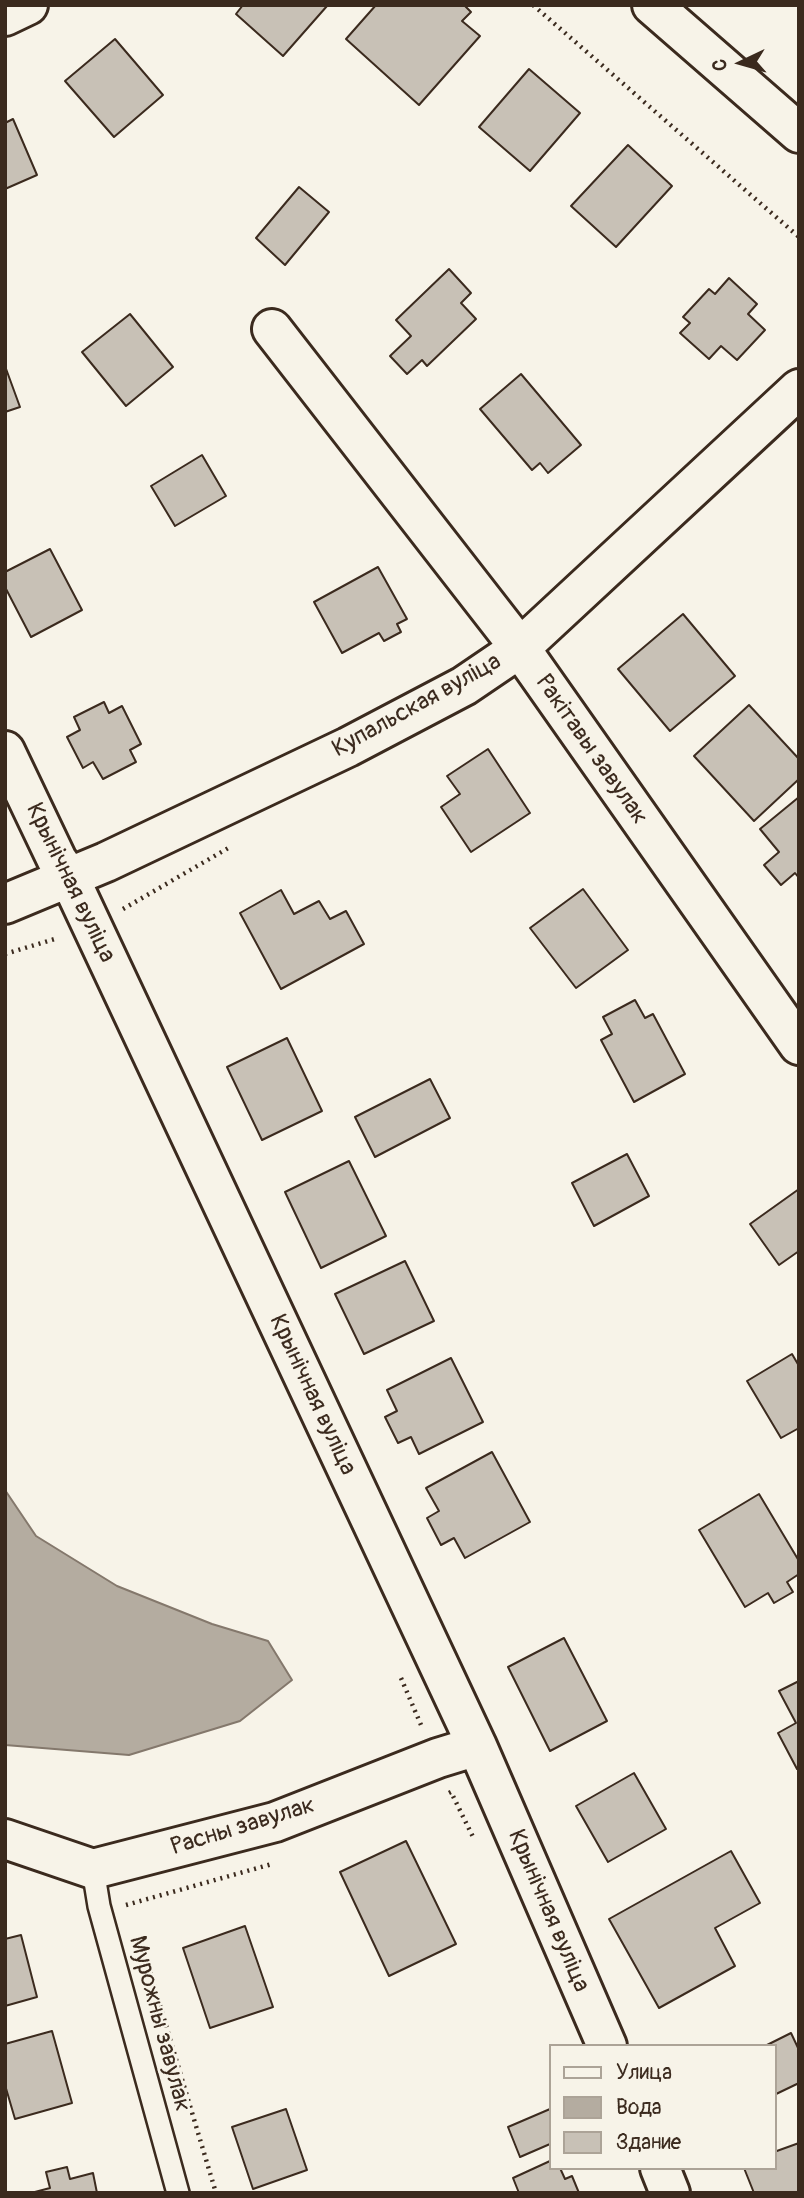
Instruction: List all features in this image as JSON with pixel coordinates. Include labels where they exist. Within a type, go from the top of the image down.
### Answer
[{"type":"street","points":[[5,16],[28,5]]},
{"type":"street","points":[[652,5],[799,133]]},
{"type":"street","name":"Ракітавы завулак","points":[[272,329],[520,648],[799,1045]]},
{"type":"street","name":"Купальская вуліца","points":[[5,904],[106,862],[348,747],[464,686],[520,648],[799,389]]},
{"type":"street","name":"Крынічная вуліца","points":[[5,751],[57,860],[69,877],[477,1746],[606,2044]]},
{"type":"street","name":"Расны завулак","points":[[96,1887],[275,1822],[438,1758],[477,1746]]},
{"type":"street","points":[[5,1839],[96,1887]]},
{"type":"street","points":[[661,2170],[670,2193]]},
{"type":"lane","name":"Мурожны завулак","points":[[96,1887],[178,2193]]},
{"type":"path","points":[[533,5],[799,237]]},
{"type":"path","points":[[5,954],[62,937],[90,922],[124,909],[236,844]]},
{"type":"path","points":[[398,1671],[425,1735]]},
{"type":"path","points":[[439,1797],[451,1792],[474,1841]]},
{"type":"path","points":[[96,1887],[130,1905],[278,1862]]},
{"type":"path","points":[[142,1944],[216,2193]]},
{"type":"water","points":[[5,1490],[36,1536],[117,1586],[212,1624],[268,1641],[292,1680],[240,1721],[129,1755],[5,1745]]},
{"type":"building","points":[[243,5],[327,6],[283,56],[236,14]]},
{"type":"building","points":[[376,5],[464,5],[471,12],[462,21],[480,36],[419,105],[346,39]]},
{"type":"building","points":[[115,39],[163,95],[114,137],[65,81]]},
{"type":"building","points":[[529,69],[580,113],[530,171],[479,127]]},
{"type":"building","points":[[13,119],[37,175],[5,189],[5,123]]},
{"type":"building","points":[[628,145],[672,186],[616,247],[571,206]]},
{"type":"building","points":[[299,187],[329,212],[285,265],[256,238]]},
{"type":"building","points":[[449,269],[471,293],[461,303],[476,319],[427,366],[422,360],[407,374],[390,356],[411,336],[396,320]]},
{"type":"building","points":[[729,278],[757,304],[748,314],[765,330],[737,360],[721,346],[709,359],[680,333],[690,323],[683,317],[709,289],[715,294]]},
{"type":"building","points":[[130,314],[173,367],[126,406],[82,352]]},
{"type":"building","points":[[5,366],[20,407],[5,412]]},
{"type":"building","points":[[521,374],[581,445],[548,473],[540,463],[532,470],[480,409]]},
{"type":"building","points":[[202,455],[226,496],[175,526],[151,486]]},
{"type":"building","points":[[50,549],[82,610],[31,637],[5,587],[5,572]]},
{"type":"building","points":[[378,567],[407,619],[397,624],[401,632],[384,641],[379,633],[342,653],[314,602]]},
{"type":"building","points":[[683,614],[735,676],[670,731],[618,669]]},
{"type":"building","points":[[104,702],[109,713],[122,706],[141,744],[130,750],[136,762],[103,779],[93,762],[83,768],[67,737],[80,730],[74,717]]},
{"type":"building","points":[[749,705],[799,759],[799,779],[754,821],[694,756]]},
{"type":"building","points":[[488,749],[530,813],[471,852],[441,807],[460,794],[447,776]]},
{"type":"building","points":[[799,797],[799,878],[795,873],[781,885],[764,865],[779,852],[760,829]]},
{"type":"building","points":[[583,889],[628,950],[576,988],[530,928]]},
{"type":"building","points":[[281,890],[294,914],[319,901],[330,919],[346,911],[364,944],[281,989],[240,913]]},
{"type":"building","points":[[635,1000],[645,1018],[653,1014],[685,1074],[634,1102],[601,1040],[612,1034],[603,1017]]},
{"type":"building","points":[[287,1038],[322,1111],[262,1140],[227,1067]]},
{"type":"building","points":[[430,1079],[450,1118],[375,1157],[355,1117]]},
{"type":"building","points":[[627,1154],[649,1196],[594,1226],[572,1183]]},
{"type":"building","points":[[349,1161],[386,1236],[321,1268],[285,1192]]},
{"type":"building","points":[[799,1189],[799,1251],[779,1265],[750,1224]]},
{"type":"building","points":[[405,1261],[434,1321],[364,1354],[335,1294]]},
{"type":"building","points":[[792,1354],[799,1366],[799,1428],[781,1438],[747,1381]]},
{"type":"building","points":[[451,1358],[483,1422],[419,1454],[411,1437],[398,1443],[385,1417],[397,1411],[387,1390]]},
{"type":"building","points":[[492,1452],[530,1522],[465,1558],[454,1538],[441,1545],[427,1518],[439,1511],[426,1488]]},
{"type":"building","points":[[759,1494],[799,1561],[799,1574],[787,1582],[793,1592],[774,1603],[768,1593],[745,1607],[699,1530]]},
{"type":"building","points":[[564,1638],[607,1721],[550,1751],[508,1667]]},
{"type":"building","points":[[799,1681],[797,1769],[778,1733],[796,1723],[779,1691]]},
{"type":"building","points":[[634,1773],[666,1829],[608,1862],[576,1806]]},
{"type":"building","points":[[406,1841],[456,1944],[389,1976],[340,1872]]},
{"type":"building","points":[[731,1851],[760,1903],[715,1928],[735,1966],[659,2008],[609,1919]]},
{"type":"building","points":[[245,1926],[273,2007],[210,2028],[183,1948]]},
{"type":"building","points":[[21,1935],[37,1997],[5,2006],[5,1939]]},
{"type":"building","points":[[52,2031],[72,2103],[15,2119],[5,2085],[5,2044]]},
{"type":"building","points":[[791,2033],[799,2050],[799,2083],[776,2094],[776,2044],[769,2044]]},
{"type":"building","points":[[286,2109],[307,2170],[253,2189],[232,2127]]},
{"type":"building","points":[[548,2110],[548,2145],[520,2157],[508,2127]]},
{"type":"building","points":[[799,2143],[799,2193],[754,2193],[745,2170],[776,2170],[776,2151]]},
{"type":"building","points":[[548,2162],[548,2170],[561,2170],[565,2179],[572,2176],[579,2193],[519,2193],[513,2178]]},
{"type":"building","points":[[67,2167],[70,2179],[93,2173],[97,2193],[31,2193],[50,2188],[46,2172]]}]
